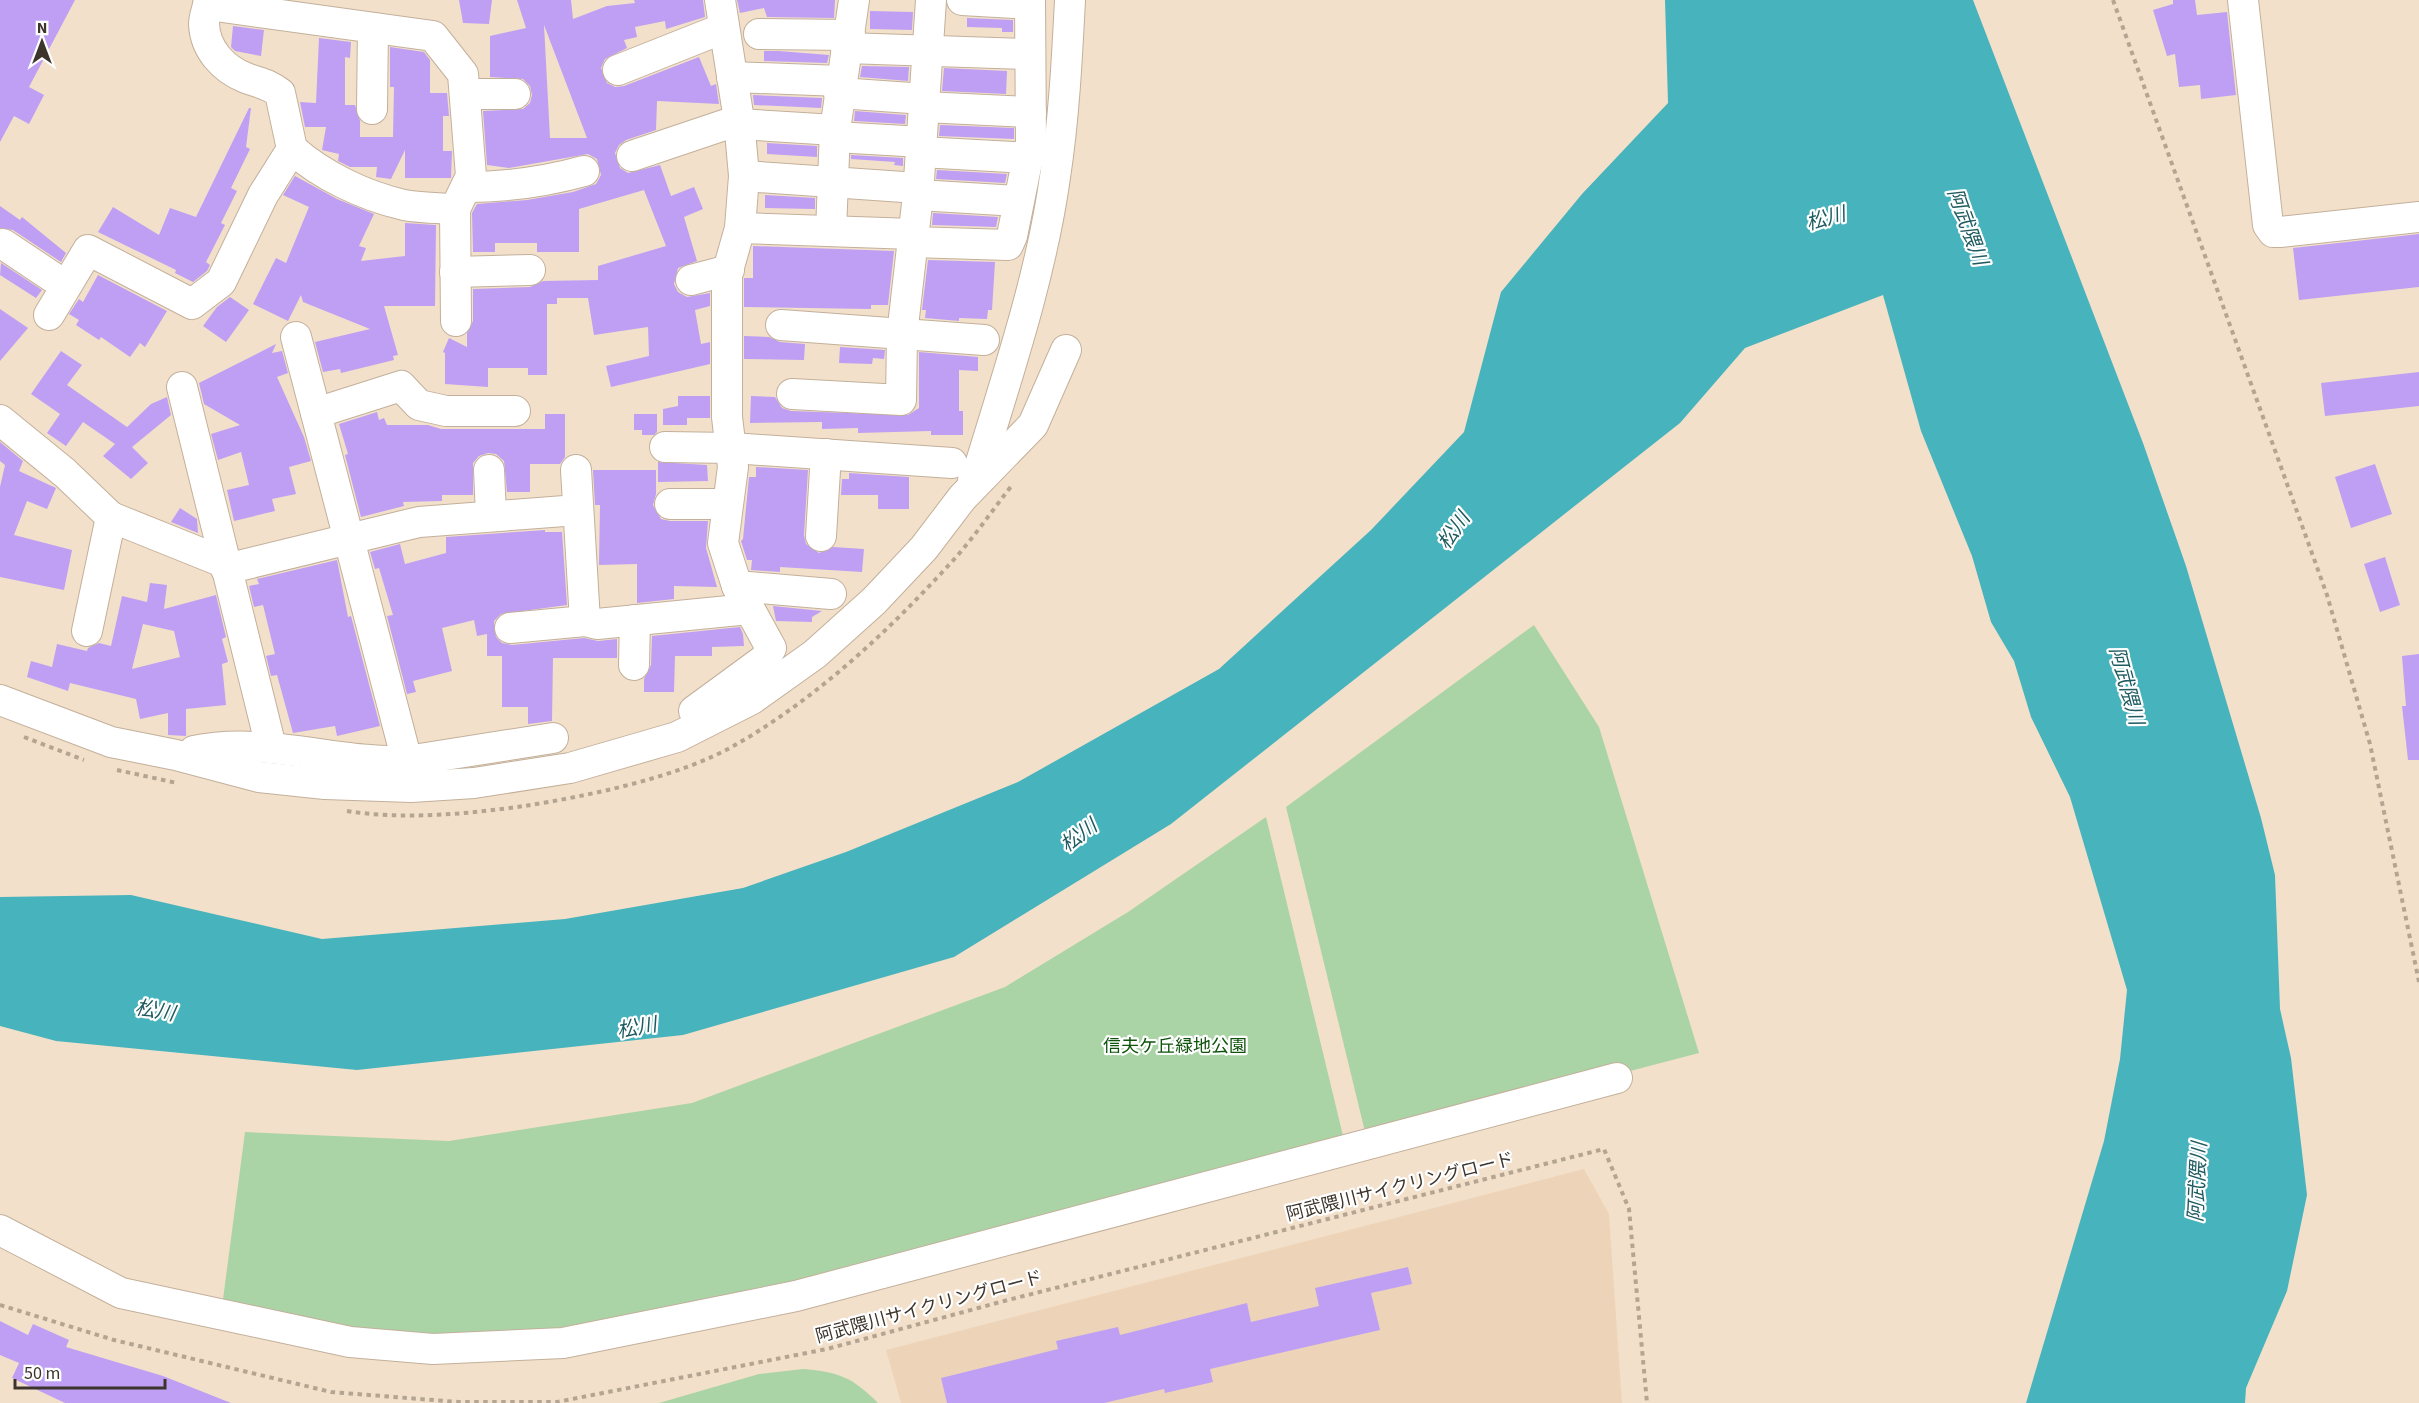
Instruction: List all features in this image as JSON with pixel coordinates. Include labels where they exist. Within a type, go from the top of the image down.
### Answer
[{"type":"street","points":[[831,231],[835,134],[854,0]]},
{"type":"street","points":[[792,394],[901,400],[902,335],[922,147],[931,0]]},
{"type":"street","points":[[740,228],[831,231],[1008,245],[1029,159],[1031,112],[1029,2],[962,0]]},
{"type":"street","points":[[962,498],[978,472],[1035,275],[1055,178],[1066,69],[1070,0]]},
{"type":"street","points":[[2243,0],[2268,225],[2273,232],[2419,217]]},
{"type":"street","points":[[456,321],[455,272],[460,198],[471,176],[463,74],[433,36],[208,2],[204,23],[214,54],[221,62],[244,77],[269,85],[280,93],[292,149],[317,168],[384,200],[407,206],[460,198],[498,187],[545,182],[584,171]]},
{"type":"street","points":[[618,70],[722,14],[739,122],[744,176],[740,228],[729,270],[726,309],[728,417],[733,467],[723,543],[743,598],[771,648],[765,659],[691,713],[659,742]]},
{"type":"street","points":[[372,28],[372,109]]},
{"type":"street","points":[[759,34],[848,41],[928,52],[1029,54]]},
{"type":"street","points":[[732,77],[840,87],[924,103],[1031,112]]},
{"type":"street","points":[[465,94],[515,94]]},
{"type":"street","points":[[632,156],[739,122],[1029,159]]},
{"type":"street","points":[[49,315],[88,250],[192,304],[221,282],[262,195],[292,149]]},
{"type":"street","points":[[744,176],[834,182],[1018,201]]},
{"type":"street","points":[[3,244],[66,286]]},
{"type":"street","points":[[455,272],[530,270]]},
{"type":"street","points":[[691,280],[729,270]]},
{"type":"street","points":[[781,325],[984,340]]},
{"type":"street","points":[[296,337],[407,761]]},
{"type":"street","points":[[0,699],[111,742],[176,755],[259,777],[411,787],[474,783],[570,768],[677,737],[752,699],[815,654],[874,601],[917,556],[962,498],[1033,424],[1066,350]]},
{"type":"street","points":[[316,413],[401,386],[419,405],[446,411],[515,411]]},
{"type":"street","points":[[182,387],[224,565],[271,747]]},
{"type":"street","points":[[0,420],[65,472],[111,517],[224,565],[349,541],[419,522],[578,510]]},
{"type":"street","points":[[665,447],[732,448],[952,463]]},
{"type":"street","points":[[820,536],[826,454]]},
{"type":"street","points":[[489,470],[491,515]]},
{"type":"street","points":[[576,470],[585,621]]},
{"type":"street","points":[[670,504],[728,504]]},
{"type":"street","points":[[87,631],[111,517]]},
{"type":"street","points":[[510,628],[585,621],[597,624],[635,620],[743,598],[831,594]]},
{"type":"street","points":[[634,665],[635,620]]},
{"type":"street","points":[[176,755],[201,749],[271,747],[383,762],[407,761],[553,738]]},
{"type":"street","points":[[0,1230],[121,1293],[350,1342],[433,1349],[563,1343],[796,1296],[1617,1078]]},
{"type":"path","points":[[2113,0],[2327,595],[2370,744],[2419,982]]},
{"type":"path","points":[[345,811],[431,814],[488,811],[552,802],[652,778],[736,745],[783,714],[876,641],[958,554],[1020,474]]},
{"type":"path","points":[[22,736],[63,754],[95,764]]},
{"type":"path","points":[[105,767],[137,776],[183,784]]},
{"type":"path","name":"阿武隈川サイクリングロード","points":[[0,1305],[114,1340],[331,1392],[458,1402],[557,1402],[827,1349],[1005,1301],[1604,1149],[1629,1209],[1647,1403]]},
{"type":"shaded area","points":[[1584,1169],[1609,1214],[1622,1403],[901,1403],[886,1350]]},
{"type":"green space","points":[[1534,625],[1599,727],[1699,1053],[1367,1140],[1286,807]]},
{"type":"green space","name":"信夫ケ丘緑地公園","points":[[1266,817],[1345,1144],[794,1291],[561,1336],[432,1343],[222,1307],[245,1132],[449,1141],[692,1103],[1005,987],[1128,912]]},
{"type":"green space","points":[[803,1369],[844,1377],[878,1403],[659,1403],[759,1374]]},
{"type":"water","points":[[1665,0],[1973,0],[2143,443],[2186,566],[2261,818],[2275,875],[2280,1009],[2291,1058],[2307,1195],[2287,1291],[2246,1388],[2245,1403],[2026,1403],[2104,1141],[2120,1059],[2127,990],[2070,797],[2031,717],[2014,661],[1991,622],[1972,556],[1921,431],[1883,295],[1745,348],[1680,423],[1171,824],[954,957],[683,1035],[357,1070],[56,1041],[0,1026],[0,897],[131,895],[322,939],[565,919],[743,888],[846,852],[1018,782],[1219,669],[1371,530],[1464,432],[1501,292],[1582,194],[1668,103]]},
{"type":"building","points":[[0,0],[75,0],[29,87],[44,95],[29,124],[14,116],[0,142]]},
{"type":"building","points":[[459,0],[492,0],[489,24],[463,23]]},
{"type":"building","points":[[517,0],[571,0],[573,19],[607,6],[635,3],[634,0],[703,0],[705,17],[666,29],[665,21],[635,27],[637,37],[624,40],[627,48],[605,59],[601,68],[607,83],[615,87],[624,86],[699,57],[711,86],[716,84],[719,104],[657,101],[656,130],[626,140],[619,145],[615,153],[620,168],[628,173],[660,165],[671,196],[694,187],[703,209],[684,217],[697,261],[678,268],[674,284],[678,292],[687,297],[710,293],[710,306],[695,310],[701,344],[710,342],[710,364],[611,387],[606,366],[649,356],[648,327],[594,335],[588,298],[557,298],[557,304],[547,304],[547,375],[528,375],[528,368],[488,368],[488,387],[445,384],[445,353],[443,352],[449,338],[467,347],[467,333],[473,321],[473,289],[530,287],[543,281],[598,280],[598,266],[666,246],[644,190],[579,209],[579,252],[537,252],[537,243],[495,243],[495,252],[473,252],[472,213],[477,204],[527,200],[573,192],[596,184],[601,175],[597,159],[588,154],[509,168],[487,165],[483,111],[523,109],[530,103],[532,95],[530,86],[523,79],[490,77],[490,36],[526,28]],"holes":[[[544,25],[587,138],[550,138]]]},
{"type":"building","points":[[737,0],[835,0],[834,18],[767,17],[764,8],[740,13]]},
{"type":"building","points":[[2173,0],[2195,0],[2197,15],[2227,12],[2236,95],[2201,99],[2200,85],[2179,87],[2175,54],[2167,56],[2153,10],[2173,4]]},
{"type":"building","points":[[870,11],[913,12],[912,30],[870,29]]},
{"type":"building","points":[[967,18],[1013,20],[1013,32],[1002,32],[1002,28],[967,27]]},
{"type":"building","points":[[233,26],[264,30],[261,56],[235,51],[231,47]]},
{"type":"building","points":[[319,38],[351,42],[350,58],[345,57],[345,105],[355,105],[360,121],[360,137],[393,137],[394,87],[390,87],[390,47],[424,52],[430,60],[430,93],[447,93],[449,116],[443,116],[443,151],[452,151],[451,178],[405,178],[405,150],[391,179],[376,177],[377,167],[350,167],[338,161],[339,154],[322,150],[326,127],[305,127],[300,102],[316,103]]},
{"type":"building","points":[[764,51],[829,55],[827,63],[764,61]]},
{"type":"building","points":[[862,66],[909,67],[908,81],[860,77]]},
{"type":"building","points":[[944,68],[1007,71],[1006,94],[942,91]]},
{"type":"building","points":[[753,95],[822,98],[821,108],[754,105]]},
{"type":"building","points":[[251,108],[246,147],[250,149],[231,188],[237,191],[221,223],[225,225],[206,262],[210,265],[207,271],[193,282],[175,273],[176,270],[98,232],[113,207],[159,235],[170,208],[196,217]]},
{"type":"building","points":[[855,111],[906,115],[905,124],[854,121]]},
{"type":"building","points":[[940,125],[1014,128],[1014,139],[939,136]]},
{"type":"building","points":[[767,143],[817,146],[817,157],[767,154]]},
{"type":"building","points":[[851,155],[903,158],[903,166],[894,165],[895,162],[851,159]]},
{"type":"building","points":[[937,170],[1007,174],[1005,183],[936,179]]},
{"type":"building","points":[[295,176],[337,199],[374,214],[359,246],[366,248],[361,261],[405,256],[405,223],[436,225],[435,306],[384,306],[398,355],[393,356],[394,360],[341,373],[340,369],[323,372],[315,342],[370,329],[303,302],[301,295],[288,321],[253,304],[276,258],[286,263],[309,207],[283,195]]},
{"type":"building","points":[[765,195],[815,198],[815,209],[765,208]]},
{"type":"building","points":[[0,206],[20,220],[22,217],[66,253],[61,262],[13,230],[0,228]]},
{"type":"building","points":[[933,213],[998,217],[996,227],[932,225]]},
{"type":"building","points":[[2419,234],[2419,287],[2299,300],[2293,248]]},
{"type":"building","points":[[753,246],[894,251],[888,305],[871,305],[871,309],[744,307],[744,278],[753,278]]},
{"type":"building","points":[[928,260],[995,262],[992,310],[988,310],[987,319],[959,318],[959,321],[925,318],[926,310],[922,310]]},
{"type":"building","points":[[1,263],[42,290],[36,298],[0,275]]},
{"type":"building","points":[[98,275],[167,311],[145,347],[140,343],[130,357],[101,337],[99,340],[76,325],[79,320],[69,314],[79,299],[83,302]]},
{"type":"building","points":[[230,297],[249,310],[226,342],[203,326],[217,307]]},
{"type":"building","points":[[0,309],[28,328],[0,361]]},
{"type":"building","points":[[744,336],[769,337],[780,342],[805,344],[804,360],[744,359]]},
{"type":"building","points":[[276,344],[272,353],[282,351],[288,373],[277,377],[304,437],[311,461],[289,467],[296,494],[272,499],[275,511],[234,521],[227,490],[249,485],[241,452],[218,460],[211,434],[240,425],[204,404],[199,383]]},
{"type":"building","points":[[840,347],[885,350],[884,359],[873,358],[872,364],[839,363]]},
{"type":"building","points":[[61,351],[82,365],[67,385],[127,427],[151,404],[167,397],[171,415],[132,447],[148,463],[131,479],[103,456],[115,444],[83,422],[66,446],[47,433],[60,414],[31,394]]},
{"type":"building","points":[[919,352],[978,357],[978,371],[959,370],[959,411],[963,411],[963,435],[931,435],[931,431],[858,433],[858,428],[822,429],[822,422],[750,423],[751,396],[775,397],[782,408],[791,411],[908,415],[919,408]]},
{"type":"building","points":[[2419,372],[2419,406],[2325,416],[2321,383]]},
{"type":"building","points":[[678,396],[710,396],[710,418],[687,418],[687,425],[663,425],[663,409],[678,406]]},
{"type":"building","points":[[377,412],[379,420],[384,418],[387,425],[428,425],[441,429],[545,429],[545,414],[565,414],[565,457],[560,464],[530,464],[530,492],[507,492],[504,461],[496,454],[488,453],[479,456],[473,463],[473,495],[442,495],[442,501],[403,502],[404,506],[361,517],[345,455],[348,454],[339,424]]},
{"type":"building","points":[[634,414],[657,414],[657,432],[654,435],[642,435],[642,430],[634,430]]},
{"type":"building","points":[[0,442],[23,461],[19,471],[56,488],[47,509],[27,501],[14,535],[72,550],[64,590],[0,577],[0,487],[5,465],[0,461]]},
{"type":"building","points":[[658,462],[707,465],[708,481],[658,482]]},
{"type":"building","points":[[2375,464],[2392,514],[2351,528],[2335,477]]},
{"type":"building","points":[[756,467],[808,470],[804,535],[806,544],[819,553],[833,547],[864,549],[862,572],[780,567],[780,572],[751,570],[752,560],[747,560],[741,541],[749,477],[756,477]]},
{"type":"building","points":[[593,470],[656,470],[656,494],[653,505],[661,519],[708,521],[706,548],[717,587],[674,586],[674,599],[637,603],[637,564],[599,565],[600,505],[595,505]]},
{"type":"building","points":[[849,473],[909,477],[909,509],[878,509],[878,495],[841,495],[842,479],[849,479]]},
{"type":"building","points":[[180,508],[197,519],[198,533],[171,522]]},
{"type":"building","points":[[545,530],[545,532],[562,532],[567,605],[501,614],[494,621],[496,637],[502,643],[512,645],[584,638],[598,641],[617,639],[617,658],[553,658],[552,721],[528,724],[528,707],[502,707],[502,656],[487,656],[487,634],[477,636],[474,620],[442,628],[452,671],[413,681],[416,692],[407,694],[387,616],[393,615],[379,568],[375,569],[370,552],[400,544],[405,564],[446,553],[446,537]]},
{"type":"building","points":[[2385,557],[2400,605],[2380,612],[2364,564]]},
{"type":"building","points":[[337,560],[348,617],[351,616],[380,726],[337,736],[335,726],[293,733],[277,675],[271,676],[266,656],[275,654],[263,605],[254,607],[249,586],[259,584],[257,579]]},
{"type":"building","points":[[150,583],[167,585],[164,609],[216,595],[226,637],[222,639],[228,662],[222,664],[226,705],[186,709],[186,736],[168,735],[168,713],[140,719],[136,699],[70,683],[68,691],[27,677],[31,661],[52,667],[57,644],[87,651],[88,648],[99,643],[111,646],[122,596],[147,602]],"holes":[[[143,624],[174,631],[180,657],[132,669]]]},
{"type":"building","points":[[773,606],[822,611],[812,617],[812,622],[776,621]]},
{"type":"building","points":[[740,627],[744,646],[712,647],[712,656],[675,656],[674,692],[644,692],[644,679],[651,665],[652,636]]},
{"type":"building","points":[[2419,654],[2419,760],[2408,760],[2402,706],[2406,706],[2402,656]]},
{"type":"building","points":[[1408,1267],[1412,1284],[1371,1293],[1380,1330],[1210,1369],[1213,1382],[1165,1393],[1164,1389],[1104,1403],[947,1403],[941,1378],[1058,1349],[1056,1341],[1118,1327],[1120,1335],[1247,1303],[1251,1322],[1319,1306],[1315,1288]]},
{"type":"building","points":[[0,1321],[28,1335],[33,1324],[69,1340],[66,1347],[163,1376],[231,1403],[65,1403],[12,1378],[19,1363],[0,1355]]},
{"type":"water label","name":"松川","points":[[1826,219]]},
{"type":"water label","name":"阿武隈川","points":[[1967,227]]},
{"type":"water label","name":"松川","points":[[1454,531]]},
{"type":"water label","name":"阿武隈川","points":[[2126,686]]},
{"type":"water label","name":"松川","points":[[1079,836]]},
{"type":"water label","name":"松川","points":[[155,1011]]},
{"type":"water label","name":"松川","points":[[637,1028]]},
{"type":"water label","name":"阿武隈川","points":[[2198,1182]]}]
